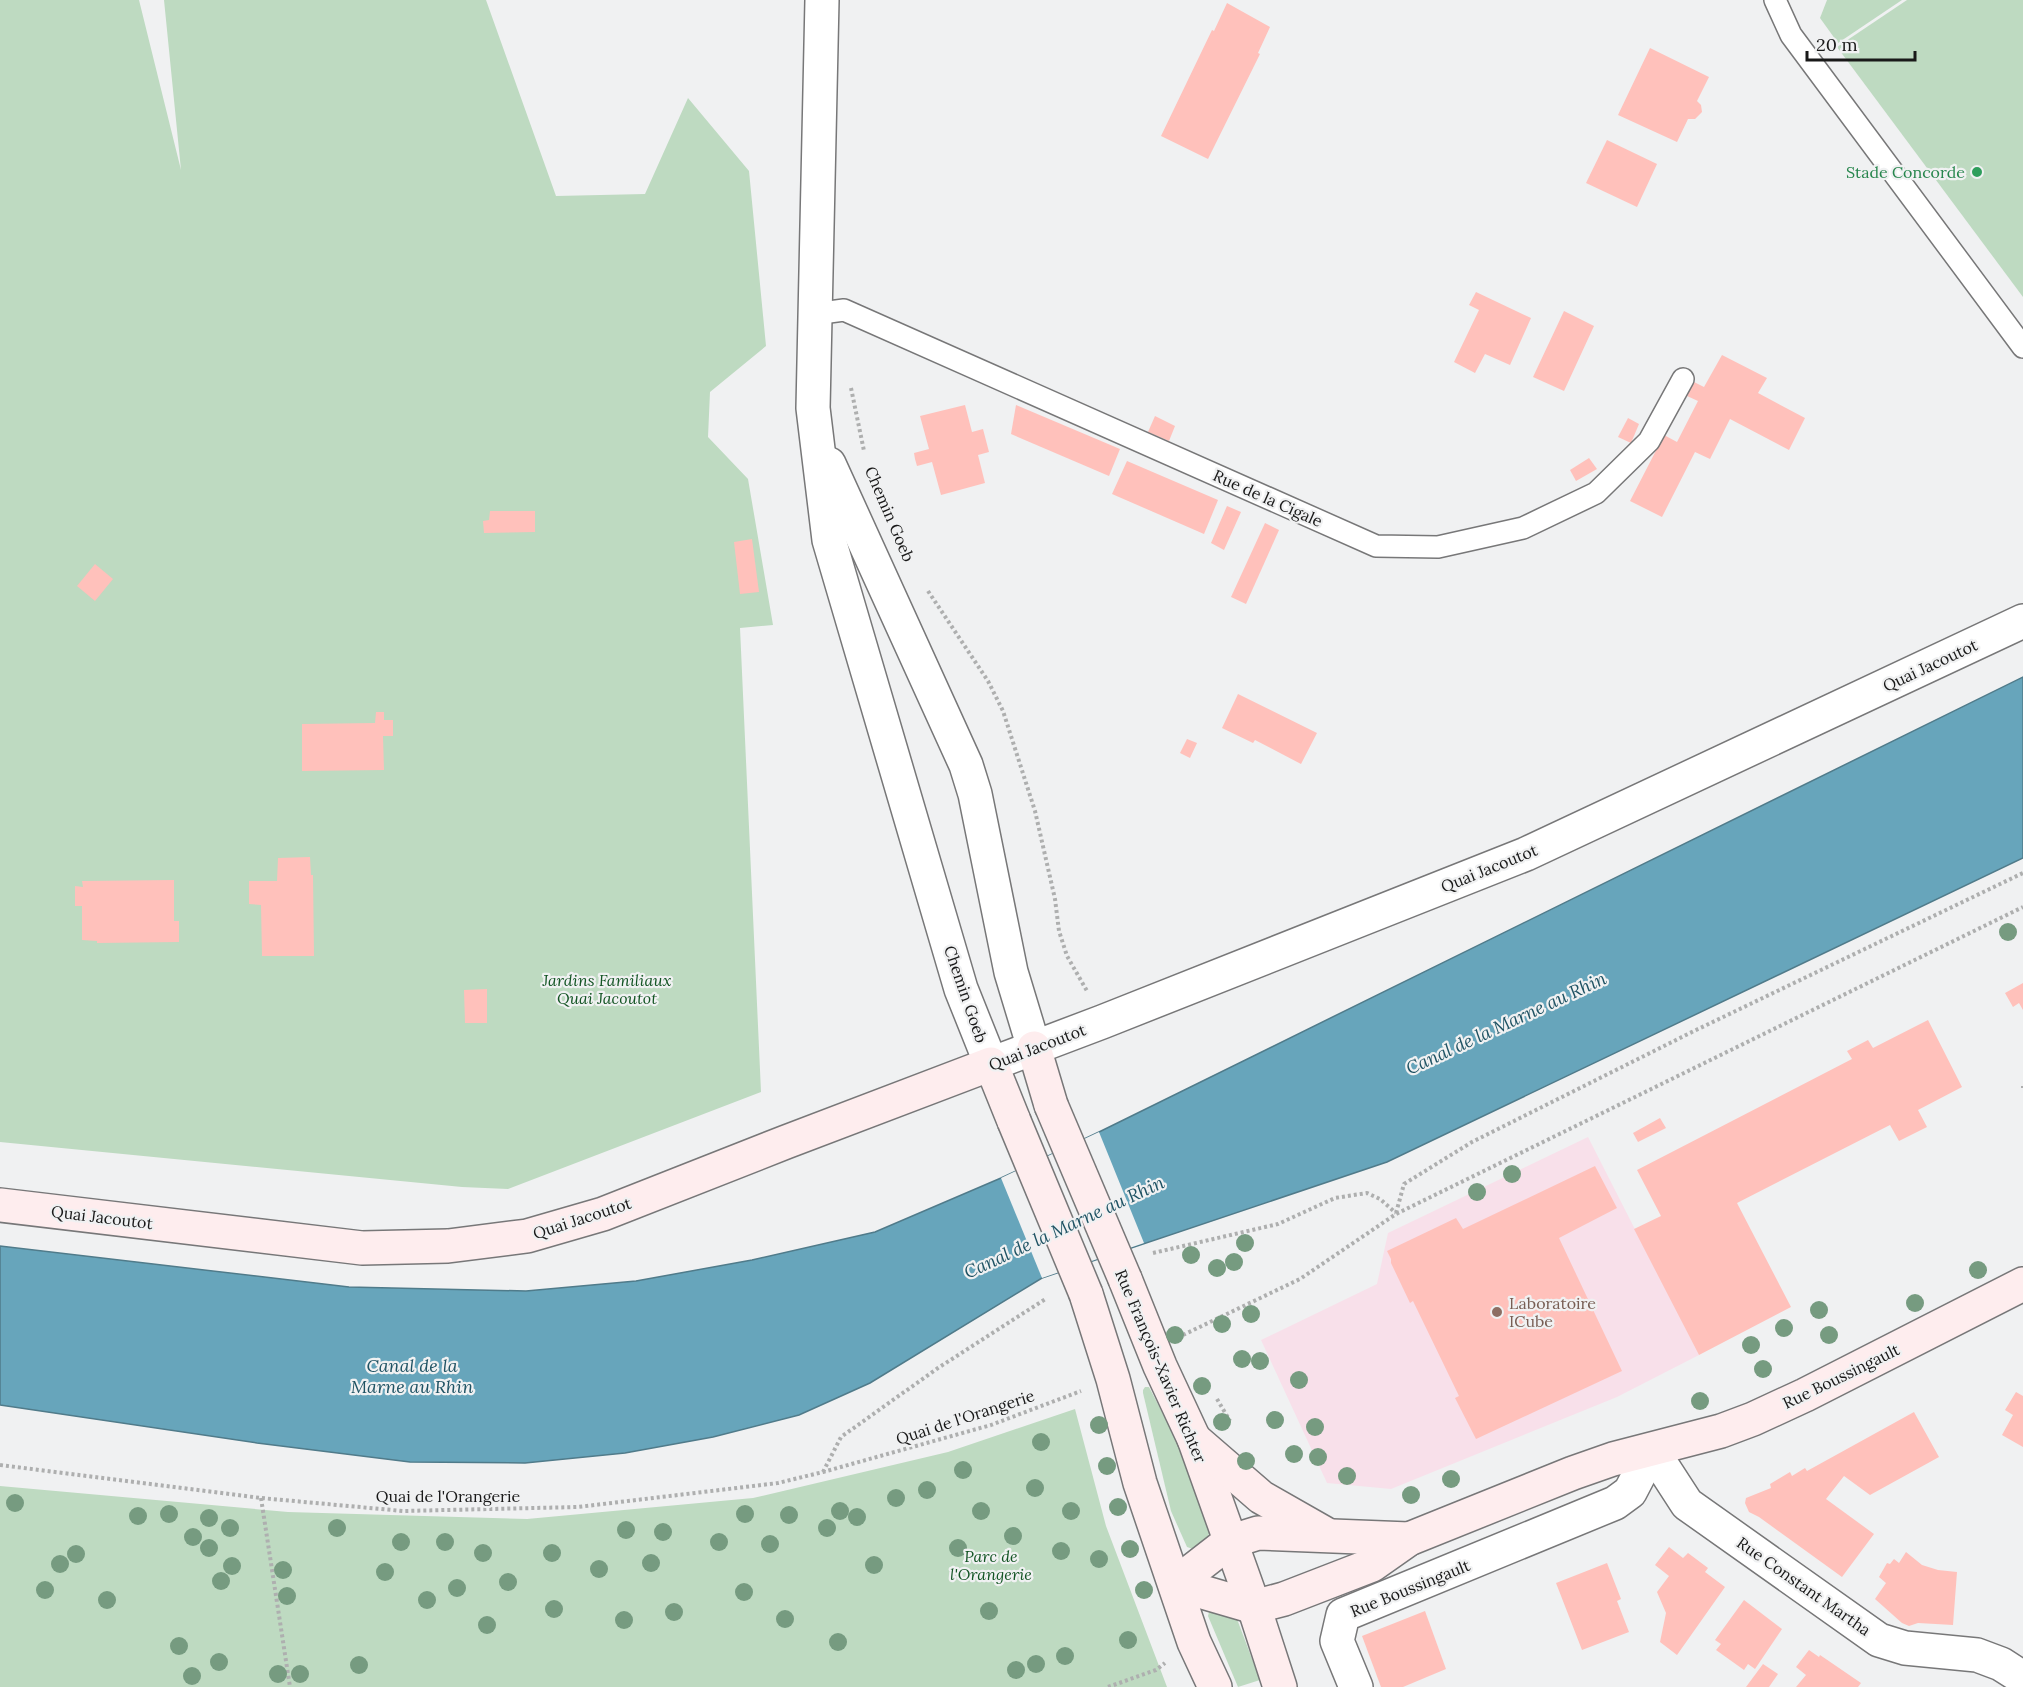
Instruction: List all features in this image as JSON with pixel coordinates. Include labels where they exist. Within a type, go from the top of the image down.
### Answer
[{"type":"main road","name":"Rue François-Xavier Richter","points":[[1034,1048],[1051,1105],[1160,1366],[1194,1439],[1280,1687]]},
{"type":"main road","points":[[991,1064],[1086,1294],[1113,1379],[1140,1483],[1194,1642],[1215,1687]]},
{"type":"main road","name":"Quai Jacoutot","points":[[0,1205],[362,1248],[448,1246],[526,1236],[603,1214],[991,1064]]},
{"type":"main road","name":"Rue Boussingault","points":[[1254,1607],[1284,1599],[1372,1565],[1409,1539],[1573,1473],[1613,1459],[1721,1431],[1753,1419],[2023,1284]]},
{"type":"main road","name":"Rue Boussingault","points":[[1194,1439],[1261,1497],[1328,1536]]},
{"type":"main road","name":"Rue Boussingault","points":[[1175,1584],[1229,1542],[1258,1533],[1409,1539]]},
{"type":"main road","points":[[1175,1584],[1254,1607]]},
{"type":"street","name":"Chemin Goeb","points":[[822,0],[813,408],[829,540],[961,989],[991,1064]]},
{"type":"street","name":"Chemin Goeb","points":[[817,436],[966,765],[975,794],[1011,972],[1034,1048]]},
{"type":"street","name":"Quai Jacoutot","points":[[991,1064],[1526,854],[2023,621]]},
{"type":"street","name":"Rue Boussingault","points":[[1356,1687],[1337,1641],[1343,1615],[1615,1503],[1630,1492],[1652,1450]]},
{"type":"street","name":"Rue Constant Martha","points":[[1652,1450],[1687,1504],[1879,1640],[1905,1648],[1977,1655],[2001,1664],[2023,1678]]},
{"type":"lane","points":[[1775,0],[1791,35],[2023,347]]},
{"type":"lane","name":"Rue de la Cigale","points":[[814,314],[844,310],[1376,546],[1438,547],[1523,528],[1596,493],[1649,441],[1683,379]]},
{"type":"path","name":"Chemin Goeb","points":[[849,379],[866,454]]},
{"type":"path","points":[[922,583],[988,681],[1003,711],[1035,811],[1055,899],[1059,931],[1067,956],[1102,1022]]},
{"type":"path","points":[[1396,1214],[1404,1184],[1472,1142],[1694,1031],[2023,873]]},
{"type":"path","points":[[1180,1337],[1300,1279],[1396,1214],[2023,907]]},
{"type":"path","points":[[1152,1253],[1278,1224],[1335,1198],[1367,1193],[1380,1198],[1396,1214]]},
{"type":"path","name":"Quai de l'Orangerie","points":[[823,1473],[841,1437],[938,1368],[1047,1298]]},
{"type":"path","name":"Quai de l'Orangerie","points":[[0,1465],[261,1498],[403,1511],[578,1507],[778,1483],[823,1473],[991,1425],[1113,1379]]},
{"type":"path","points":[[261,1498],[290,1687]]},
{"type":"path","points":[[1108,1687],[1155,1670]]},
{"type":"shaded area","name":"Laboratoire ICube","points":[[1588,1137],[1699,1355],[1617,1397],[1391,1489],[1327,1483],[1261,1340],[1377,1284],[1388,1233]]},
{"type":"green space","name":"Jardins Familiaux Quai Jacoutot","points":[[0,0],[139,0],[181,170],[164,0],[486,0],[556,196],[645,194],[688,98],[749,171],[766,346],[710,392],[708,437],[748,479],[773,625],[740,628],[761,1092],[508,1189],[462,1187],[0,1142]]},
{"type":"green space","points":[[1827,0],[1902,0],[1838,43],[1820,18]]},
{"type":"green space","name":"Stade Concorde","points":[[1907,0],[2023,0],[2023,297],[1837,47]]},
{"type":"green space","points":[[1145,1387],[1149,1387],[1176,1439],[1210,1531],[1208,1536],[1193,1549],[1187,1547],[1171,1511],[1143,1393]]},
{"type":"green space","name":"Parc de l'Orangerie","points":[[1075,1409],[1106,1526],[1167,1687],[0,1687],[0,1486],[288,1512],[527,1519],[753,1498],[948,1452]]},
{"type":"green space","points":[[1209,1612],[1237,1619],[1260,1680],[1238,1687],[1208,1616]]},
{"type":"water","name":"Canal de la Marne au Rhin","points":[[2023,677],[2023,858],[1387,1162],[1042,1278],[870,1383],[799,1415],[713,1437],[625,1453],[525,1463],[410,1462],[257,1443],[0,1405],[0,1246],[349,1287],[526,1291],[636,1281],[752,1260],[875,1232],[1001,1178],[1099,1132]]},
{"type":"pier","points":[[1099,1132],[1144,1243],[1042,1278],[1001,1178]]},
{"type":"building","points":[[1227,3],[1270,27],[1258,53],[1260,54],[1208,159],[1161,136]]},
{"type":"building","points":[[1650,48],[1709,77],[1697,101],[1701,105],[1702,112],[1695,119],[1688,119],[1677,142],[1618,115]]},
{"type":"building","points":[[1607,140],[1657,164],[1637,207],[1586,183]]},
{"type":"building","points":[[1476,292],[1531,318],[1510,365],[1485,354],[1475,373],[1454,362],[1479,310],[1469,305]]},
{"type":"building","points":[[1564,311],[1594,326],[1564,391],[1533,377]]},
{"type":"building","points":[[1722,355],[1767,378],[1758,393],[1805,418],[1789,450],[1730,419],[1710,459],[1695,452],[1662,517],[1630,501],[1664,435],[1677,442],[1698,401],[1687,396],[1694,382],[1704,387]]},
{"type":"building","points":[[965,405],[972,432],[983,429],[989,452],[978,455],[985,483],[941,495],[932,462],[917,466],[915,459],[914,453],[929,449],[920,416]]},
{"type":"building","points":[[1016,405],[1120,449],[1109,476],[1011,434]]},
{"type":"building","points":[[1155,416],[1175,426],[1169,441],[1148,432]]},
{"type":"building","points":[[1628,418],[1639,424],[1631,443],[1618,437]]},
{"type":"building","points":[[1589,458],[1597,469],[1576,481],[1570,470]]},
{"type":"building","points":[[1127,461],[1218,500],[1204,534],[1112,494]]},
{"type":"building","points":[[1227,506],[1241,512],[1224,550],[1211,543]]},
{"type":"building","points":[[490,511],[535,511],[535,532],[484,533],[483,521],[489,520]]},
{"type":"building","points":[[1265,523],[1279,530],[1246,604],[1231,597]]},
{"type":"building","points":[[752,539],[759,592],[740,594],[734,542]]},
{"type":"building","points":[[95,564],[113,579],[95,601],[77,586]]},
{"type":"building","points":[[1238,694],[1317,733],[1301,764],[1255,740],[1253,743],[1222,728]]},
{"type":"building","points":[[376,712],[384,712],[384,720],[393,720],[393,736],[383,736],[384,770],[302,771],[302,724],[375,723]]},
{"type":"building","points":[[1187,739],[1197,743],[1190,758],[1180,753]]},
{"type":"building","points":[[310,857],[311,875],[313,875],[314,956],[262,956],[261,905],[249,904],[249,881],[277,881],[278,858]]},
{"type":"building","points":[[174,880],[174,921],[179,921],[179,942],[97,943],[97,941],[82,940],[82,906],[75,906],[75,886],[83,887],[82,881]]},
{"type":"building","points":[[2023,983],[2023,1010],[2019,1003],[2013,1007],[2005,993]]},
{"type":"building","points":[[487,989],[487,1023],[465,1023],[464,990]]},
{"type":"building","points":[[1928,1020],[1962,1087],[1918,1110],[1927,1127],[1899,1141],[1890,1125],[1737,1203],[1791,1307],[1699,1355],[1634,1229],[1661,1216],[1637,1170],[1852,1059],[1847,1051],[1868,1040],[1873,1048]]},
{"type":"building","points":[[1660,1118],[1666,1128],[1638,1142],[1633,1133]]},
{"type":"building","points":[[1595,1166],[1617,1208],[1559,1238],[1622,1371],[1476,1439],[1455,1398],[1459,1396],[1413,1301],[1410,1303],[1387,1251],[1456,1218],[1463,1229]]},
{"type":"building","points":[[2016,1392],[2023,1396],[2023,1447],[2002,1435],[2013,1415],[2005,1410]]},
{"type":"building","points":[[1914,1412],[1939,1457],[1870,1495],[1844,1476],[1826,1499],[1874,1534],[1842,1577],[1749,1512],[1745,1503],[1746,1498],[1771,1488],[1770,1484],[1790,1472],[1792,1476],[1805,1468],[1807,1471]]},
{"type":"building","points":[[1669,1547],[1683,1558],[1688,1553],[1708,1568],[1705,1572],[1725,1587],[1677,1655],[1660,1642],[1666,1613],[1657,1592],[1669,1576],[1655,1565]]},
{"type":"building","points":[[1906,1552],[1922,1565],[1957,1572],[1953,1625],[1918,1623],[1909,1626],[1902,1623],[1875,1599],[1886,1583],[1879,1577],[1887,1563],[1890,1564],[1894,1559],[1899,1563]]},
{"type":"building","points":[[1607,1563],[1621,1599],[1617,1601],[1629,1632],[1582,1650],[1556,1583]]},
{"type":"building","points":[[1744,1600],[1782,1629],[1755,1669],[1748,1664],[1744,1670],[1716,1650],[1721,1644],[1715,1640]]},
{"type":"building","points":[[1425,1611],[1446,1669],[1403,1687],[1381,1687],[1362,1636]]},
{"type":"building","points":[[1809,1650],[1861,1683],[1858,1687],[1796,1687],[1806,1675],[1796,1667]]},
{"type":"building","points":[[1763,1664],[1778,1674],[1769,1687],[1746,1687]]},
{"type":"place","name":"Stade Concorde","points":[[1977,172]]},
{"type":"place","name":"Laboratoire ICube","points":[[1497,1312]]}]
